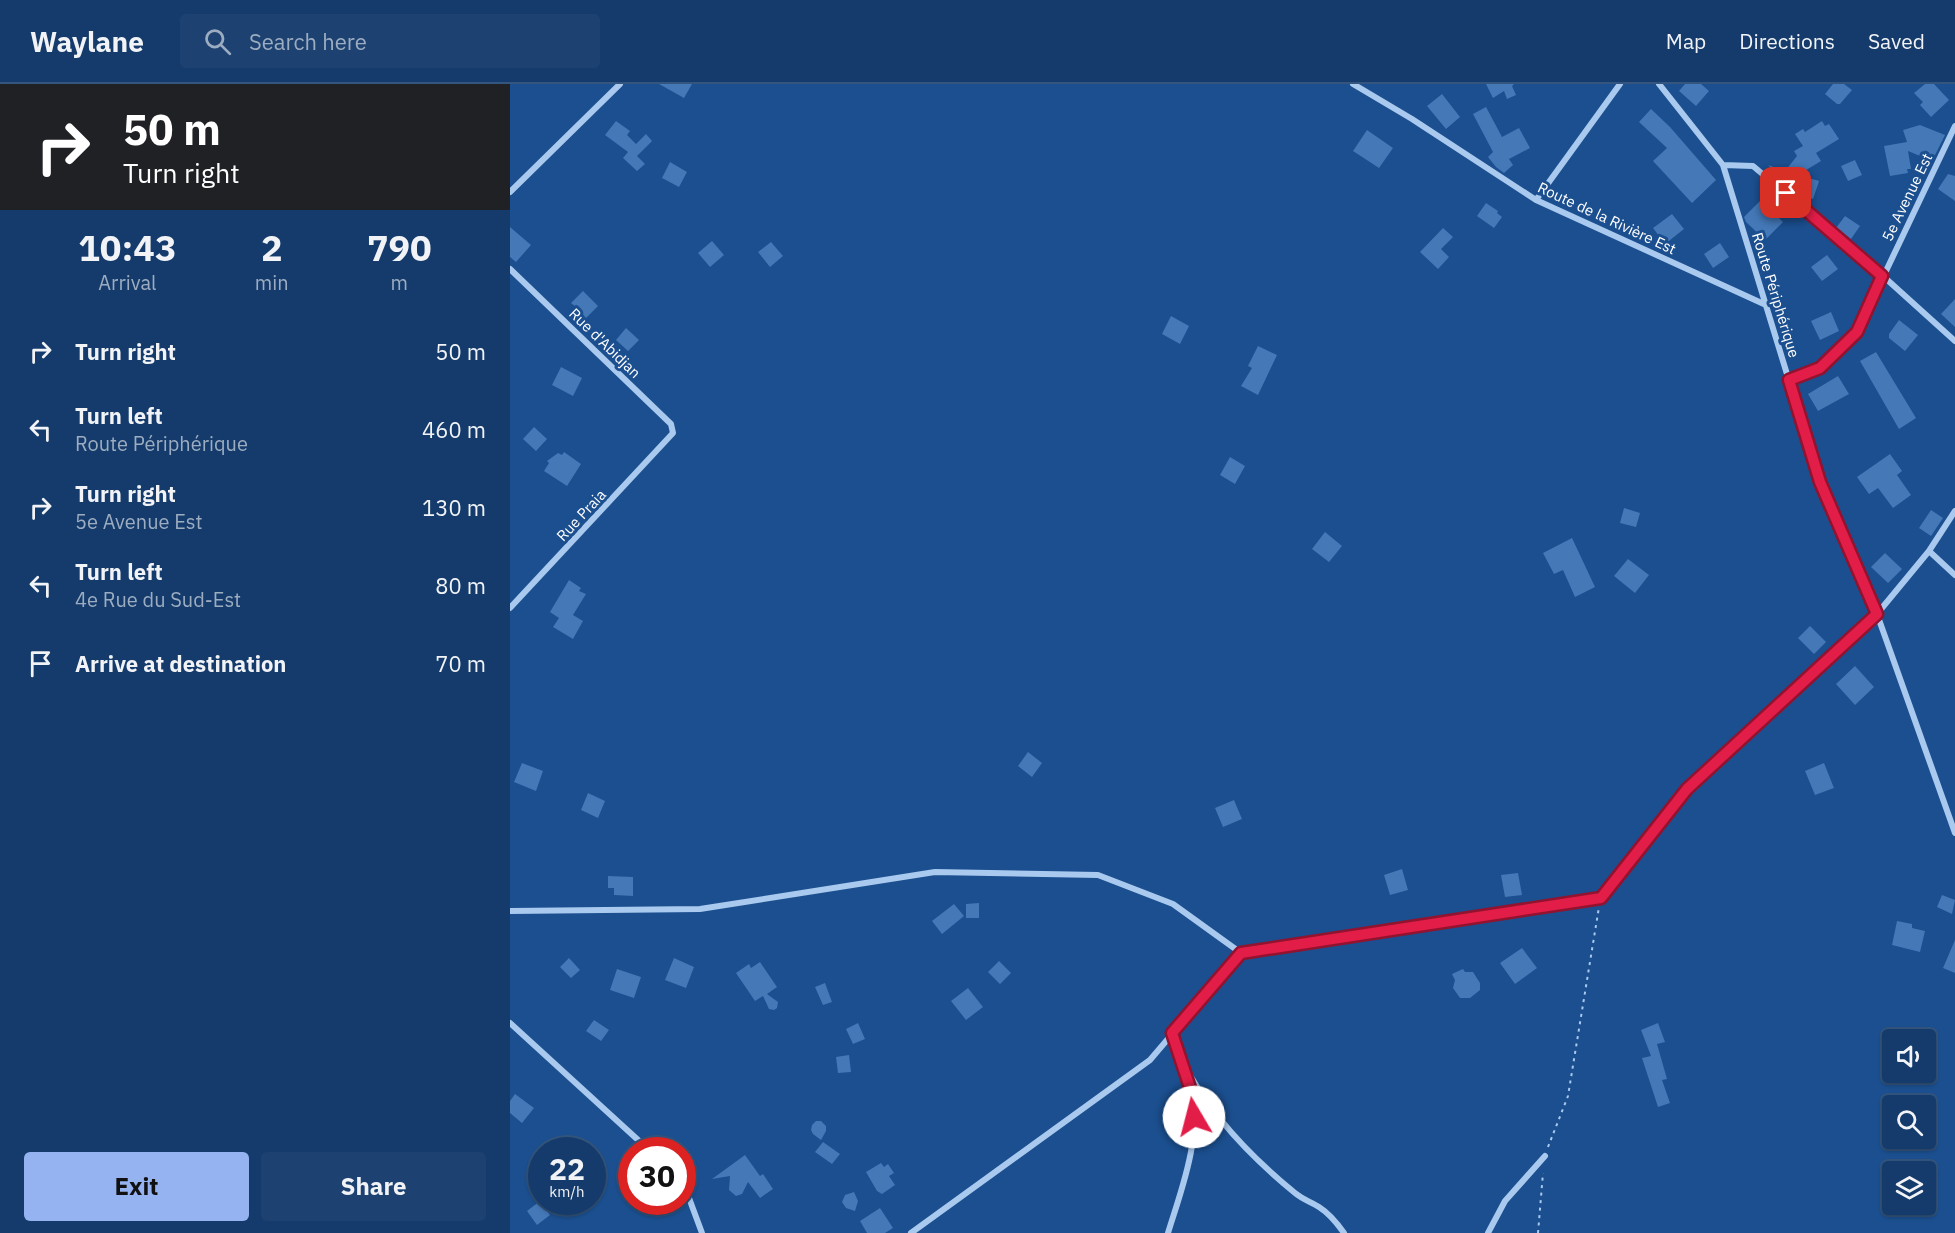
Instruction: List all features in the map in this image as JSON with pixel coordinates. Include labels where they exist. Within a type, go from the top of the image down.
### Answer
[{"type":"street","points":[[510,192],[620,84]]},
{"type":"street","name":"Route de la Rivière Est","points":[[1353,84],[1412,119],[1536,200],[1766,305]]},
{"type":"street","points":[[1536,200],[1620,84]]},
{"type":"street","name":"Route Périphérique","points":[[1659,84],[1723,165],[1820,482],[1877,614],[1955,833]]},
{"type":"street","name":"5e Avenue Est","points":[[1789,380],[1820,368],[1857,332],[1955,126]]},
{"type":"street","points":[[1723,165],[1753,166],[1955,340]]},
{"type":"street","name":"Rue d'Abidjan","points":[[510,269],[671,424],[673,433],[669,439]]},
{"type":"street","name":"Rue Praia","points":[[510,608],[669,439]]},
{"type":"street","points":[[911,1233],[1150,1060],[1241,953],[1601,898],[1687,789],[1877,614],[1929,551],[1955,511]]},
{"type":"street","points":[[1929,551],[1955,575]]},
{"type":"street","points":[[510,911],[700,909],[935,872],[1098,875],[1173,904],[1241,953]]},
{"type":"street","points":[[510,1023],[635,1137]]},
{"type":"street","points":[[1168,1233],[1194,1145],[1194,1100],[1172,1033]]},
{"type":"street","points":[[1184,1064],[1197,1089],[1216,1115],[1297,1195],[1332,1216],[1344,1233]]},
{"type":"street","points":[[1488,1233],[1505,1200],[1545,1156]]},
{"type":"street","points":[[695,1215],[702,1233]]},
{"type":"path","points":[[1538,1233],[1545,1156],[1568,1096],[1601,898]]},
{"type":"building","points":[[659,84],[692,84],[684,98]]},
{"type":"building","points":[[1486,84],[1514,84],[1512,86],[1516,95],[1507,99],[1504,91],[1493,98]]},
{"type":"building","points":[[1685,84],[1701,84],[1709,91],[1696,106],[1679,91]]},
{"type":"building","points":[[1833,84],[1844,84],[1852,90],[1840,104],[1825,94]]},
{"type":"building","points":[[1925,84],[1934,84],[1949,100],[1931,117],[1920,105],[1923,102],[1914,93]]},
{"type":"building","points":[[1442,94],[1460,117],[1446,129],[1427,106]]},
{"type":"building","points":[[1486,107],[1502,137],[1519,128],[1530,148],[1509,159],[1513,165],[1504,173],[1488,157],[1493,152],[1473,114]]},
{"type":"building","points":[[1651,109],[1670,127],[1716,180],[1692,203],[1653,161],[1667,148],[1639,122]]},
{"type":"building","points":[[616,121],[630,131],[627,135],[636,144],[646,134],[652,141],[637,156],[645,164],[637,171],[623,158],[628,152],[605,135]]},
{"type":"building","points":[[1822,121],[1825,126],[1829,124],[1839,139],[1816,153],[1821,161],[1798,175],[1819,181],[1813,199],[1803,196],[1768,165],[1785,171],[1797,156],[1794,151],[1803,146],[1795,134],[1803,129],[1805,132]]},
{"type":"building","points":[[1920,125],[1945,135],[1932,161],[1908,151],[1911,169],[1907,169],[1908,173],[1890,176],[1884,146],[1907,142],[1903,130]]},
{"type":"building","points":[[1367,130],[1393,148],[1379,168],[1353,151]]},
{"type":"building","points":[[1855,160],[1862,175],[1848,181],[1841,166]]},
{"type":"building","points":[[670,162],[687,172],[679,187],[662,178]]},
{"type":"building","points":[[1948,174],[1955,176],[1955,201],[1938,189]]},
{"type":"building","points":[[1761,200],[1783,222],[1765,240],[1746,222],[1744,217]]},
{"type":"building","points":[[1486,203],[1498,211],[1497,213],[1502,217],[1494,228],[1477,216]]},
{"type":"building","points":[[1672,214],[1684,229],[1665,244],[1653,228]]},
{"type":"building","points":[[1845,216],[1860,226],[1851,239],[1836,228]]},
{"type":"building","points":[[510,227],[531,245],[516,262],[510,257]]},
{"type":"building","points":[[1443,228],[1453,237],[1441,249],[1449,257],[1438,269],[1420,252]]},
{"type":"building","points":[[712,241],[724,255],[710,267],[698,253]]},
{"type":"building","points":[[771,242],[783,256],[770,267],[758,252]]},
{"type":"building","points":[[1720,243],[1729,257],[1713,268],[1704,254]]},
{"type":"building","points":[[1827,255],[1838,269],[1822,281],[1811,267]]},
{"type":"building","points":[[583,291],[598,306],[583,321],[572,311],[576,307],[571,303]]},
{"type":"building","points":[[1955,299],[1955,327],[1941,314]]},
{"type":"building","points":[[1831,312],[1839,331],[1820,340],[1811,321]]},
{"type":"building","points":[[1171,316],[1189,326],[1180,344],[1162,334]]},
{"type":"building","points":[[1787,317],[1793,334],[1781,338],[1776,320]]},
{"type":"building","points":[[1899,320],[1918,335],[1905,351],[1889,338],[1889,334]]},
{"type":"building","points":[[626,328],[639,340],[628,351],[616,340]]},
{"type":"building","points":[[1258,346],[1277,355],[1258,395],[1241,386],[1252,368],[1248,366]]},
{"type":"building","points":[[1876,352],[1916,418],[1899,429],[1860,361]]},
{"type":"building","points":[[561,367],[582,378],[573,396],[552,385]]},
{"type":"building","points":[[1838,376],[1849,394],[1818,411],[1808,394]]},
{"type":"building","points":[[534,427],[547,439],[536,451],[523,439]]},
{"type":"building","points":[[564,452],[581,464],[567,486],[544,471],[549,463],[547,461],[558,453],[562,455]]},
{"type":"building","points":[[1890,454],[1902,471],[1897,475],[1911,495],[1893,508],[1878,488],[1869,494],[1857,477]]},
{"type":"building","points":[[1230,457],[1245,466],[1235,484],[1220,475]]},
{"type":"building","points":[[1624,508],[1640,513],[1636,527],[1620,523]]},
{"type":"building","points":[[1931,510],[1943,518],[1931,536],[1919,528]]},
{"type":"building","points":[[1325,532],[1342,546],[1329,562],[1312,549]]},
{"type":"building","points":[[1572,538],[1595,587],[1575,597],[1563,570],[1554,574],[1543,553]]},
{"type":"building","points":[[1885,553],[1902,569],[1888,583],[1871,567]]},
{"type":"building","points":[[1628,559],[1649,575],[1635,593],[1614,576]]},
{"type":"building","points":[[569,580],[581,588],[579,591],[586,594],[573,615],[583,621],[573,639],[553,627],[559,618],[550,612]]},
{"type":"building","points":[[1810,626],[1826,642],[1814,654],[1798,638]]},
{"type":"building","points":[[1855,666],[1874,687],[1855,705],[1836,684]]},
{"type":"building","points":[[1028,752],[1042,763],[1032,777],[1018,766]]},
{"type":"building","points":[[522,763],[543,771],[536,791],[514,782]]},
{"type":"building","points":[[1824,763],[1834,788],[1815,795],[1805,771]]},
{"type":"building","points":[[588,793],[605,801],[598,818],[581,810]]},
{"type":"building","points":[[1234,800],[1242,819],[1223,827],[1215,808]]},
{"type":"building","points":[[1402,869],[1408,890],[1390,895],[1384,875]]},
{"type":"building","points":[[1518,873],[1522,895],[1505,897],[1501,875]]},
{"type":"building","points":[[608,876],[633,877],[633,896],[614,895],[614,888],[608,888]]},
{"type":"building","points":[[1942,895],[1955,900],[1952,914],[1937,907]]},
{"type":"building","points":[[979,903],[979,918],[966,918],[966,904]]},
{"type":"building","points":[[954,904],[964,916],[942,934],[932,921]]},
{"type":"building","points":[[1897,921],[1912,924],[1912,928],[1925,931],[1920,952],[1892,945]]},
{"type":"building","points":[[1955,940],[1955,973],[1943,968]]},
{"type":"building","points":[[1522,948],[1537,968],[1515,984],[1500,963]]},
{"type":"building","points":[[569,958],[580,970],[571,978],[560,967]]},
{"type":"building","points":[[674,958],[694,967],[686,988],[665,980]]},
{"type":"building","points":[[999,961],[1011,973],[1000,984],[988,972]]},
{"type":"building","points":[[760,962],[777,987],[767,994],[778,1002],[774,1010],[769,1009],[763,996],[755,1001],[736,973],[749,964],[751,968]]},
{"type":"building","points":[[617,969],[641,977],[634,998],[610,990]]},
{"type":"building","points":[[1463,969],[1465,972],[1473,972],[1480,983],[1480,990],[1470,998],[1460,998],[1453,988],[1455,980],[1452,974]]},
{"type":"building","points":[[825,983],[832,1002],[823,1005],[815,987]]},
{"type":"building","points":[[968,988],[983,1007],[966,1020],[951,1001]]},
{"type":"building","points":[[594,1020],[609,1030],[601,1041],[586,1031]]},
{"type":"building","points":[[858,1023],[865,1039],[853,1044],[846,1029]]},
{"type":"building","points":[[1658,1023],[1665,1042],[1657,1044],[1667,1079],[1662,1080],[1670,1103],[1658,1107],[1642,1058],[1651,1056],[1641,1030]]},
{"type":"building","points":[[849,1055],[851,1072],[838,1073],[836,1057]]},
{"type":"building","points":[[515,1094],[534,1108],[522,1123],[510,1113],[510,1101]]},
{"type":"building","points":[[816,1121],[821,1121],[826,1126],[821,1140],[811,1130]]},
{"type":"building","points":[[823,1142],[840,1154],[832,1164],[815,1152]]},
{"type":"building","points":[[745,1155],[760,1176],[763,1174],[773,1189],[760,1198],[748,1182],[742,1194],[736,1196],[729,1190],[730,1176],[712,1179]]},
{"type":"building","points":[[881,1163],[884,1167],[888,1164],[894,1173],[889,1176],[895,1185],[882,1194],[877,1191],[866,1172]]},
{"type":"building","points":[[854,1192],[858,1201],[855,1211],[846,1208],[842,1202],[845,1195]]},
{"type":"building","points":[[880,1208],[893,1228],[885,1233],[867,1233],[860,1221]]},
{"type":"building","points":[[530,1215],[550,1215],[537,1225]]},
{"type":"route","points":[[1194,1117],[1194,1100],[1172,1033],[1241,953],[1601,898],[1687,789],[1877,614],[1820,482],[1789,380],[1820,368],[1857,332],[1882,276],[1786,193]]}]
